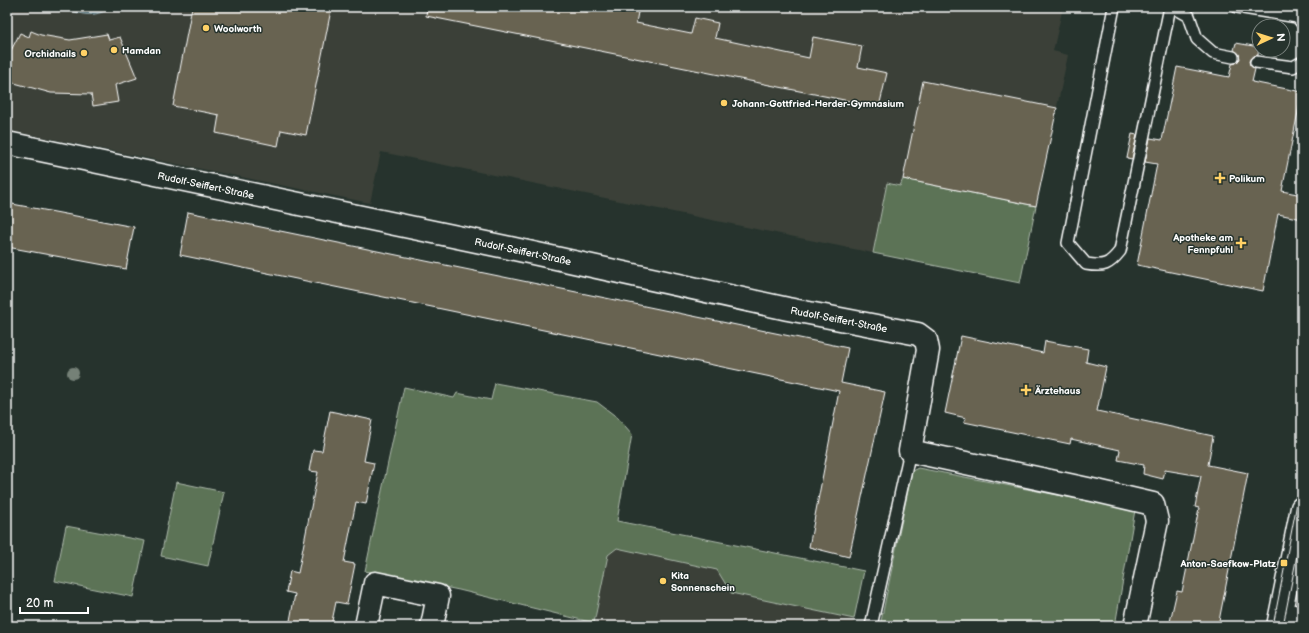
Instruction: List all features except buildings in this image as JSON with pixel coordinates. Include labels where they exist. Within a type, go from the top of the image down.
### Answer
[{"type":"street","name":"Rudolf-Seiffert-Straße","points":[[7,143],[510,248],[788,309],[918,334],[926,340],[928,350],[910,451]]},
{"type":"street","points":[[910,451],[1152,504],[1157,521],[1135,626]]},
{"type":"street","points":[[1287,617],[1302,508]]},
{"type":"street","points":[[366,626],[375,583],[438,596],[432,626]]},
{"type":"lane","points":[[1114,7],[1068,243],[1086,264],[1097,266],[1108,264],[1120,251],[1170,7]]},
{"type":"lane","points":[[1173,7],[1189,16],[1197,39],[1213,53],[1233,57]]},
{"type":"lane","points":[[1237,7],[1297,17],[1302,23]]},
{"type":"lane","points":[[1256,62],[1293,67],[1302,62]]},
{"type":"lane","name":"Rudolf-Seiffert-Straße","points":[[871,626],[910,451]]},
{"type":"shaded area","name":"Johann-Gottfried-Herder-Gymnasium","points":[[7,7],[1063,7],[1053,51],[1068,55],[1036,206],[903,179],[901,186],[888,183],[873,253],[381,152],[370,203],[7,130]]},
{"type":"shaded area","name":"Kita Sonnenschein","points":[[617,548],[717,570],[731,593],[854,619],[853,626],[594,626],[608,555]]},
{"type":"green space","points":[[903,179],[1036,206],[1020,283],[873,253],[887,183],[900,186]]},
{"type":"green space","points":[[495,383],[597,402],[618,418],[632,434],[617,521],[864,571],[854,619],[731,593],[717,570],[617,548],[608,555],[594,623],[459,590],[365,571],[404,387],[454,398],[457,393],[491,400]]},
{"type":"green space","points":[[918,468],[1135,510],[1115,626],[880,626],[912,471]]},
{"type":"green space","points":[[176,482],[224,492],[208,566],[161,556]]},
{"type":"green space","points":[[66,526],[145,541],[133,597],[55,581]]},
{"type":"water","points":[[60,7],[114,7],[99,13],[81,14]]},
{"type":"tram line","points":[[1273,626],[1302,478]]},
{"type":"tram line","points":[[1283,626],[1302,530]]},
{"type":"place","name":"Woolworth","points":[[206,28]]},
{"type":"place","name":"Hamdan","points":[[114,50]]},
{"type":"place","name":"Orchidnails","points":[[84,53]]},
{"type":"place","name":"Johann-Gottfried-Herder-Gymnasium","points":[[724,103]]},
{"type":"place","name":"Polikum","points":[[1220,178]]},
{"type":"place","name":"Apotheke am Fennpfuhl","points":[[1241,243]]},
{"type":"place","name":"Ärztehaus","points":[[1026,390]]},
{"type":"place","name":"Anton-Saefkow-Platz","points":[[1284,563]]},
{"type":"place","name":"Kita Sonnenschein","points":[[663,581]]}]
